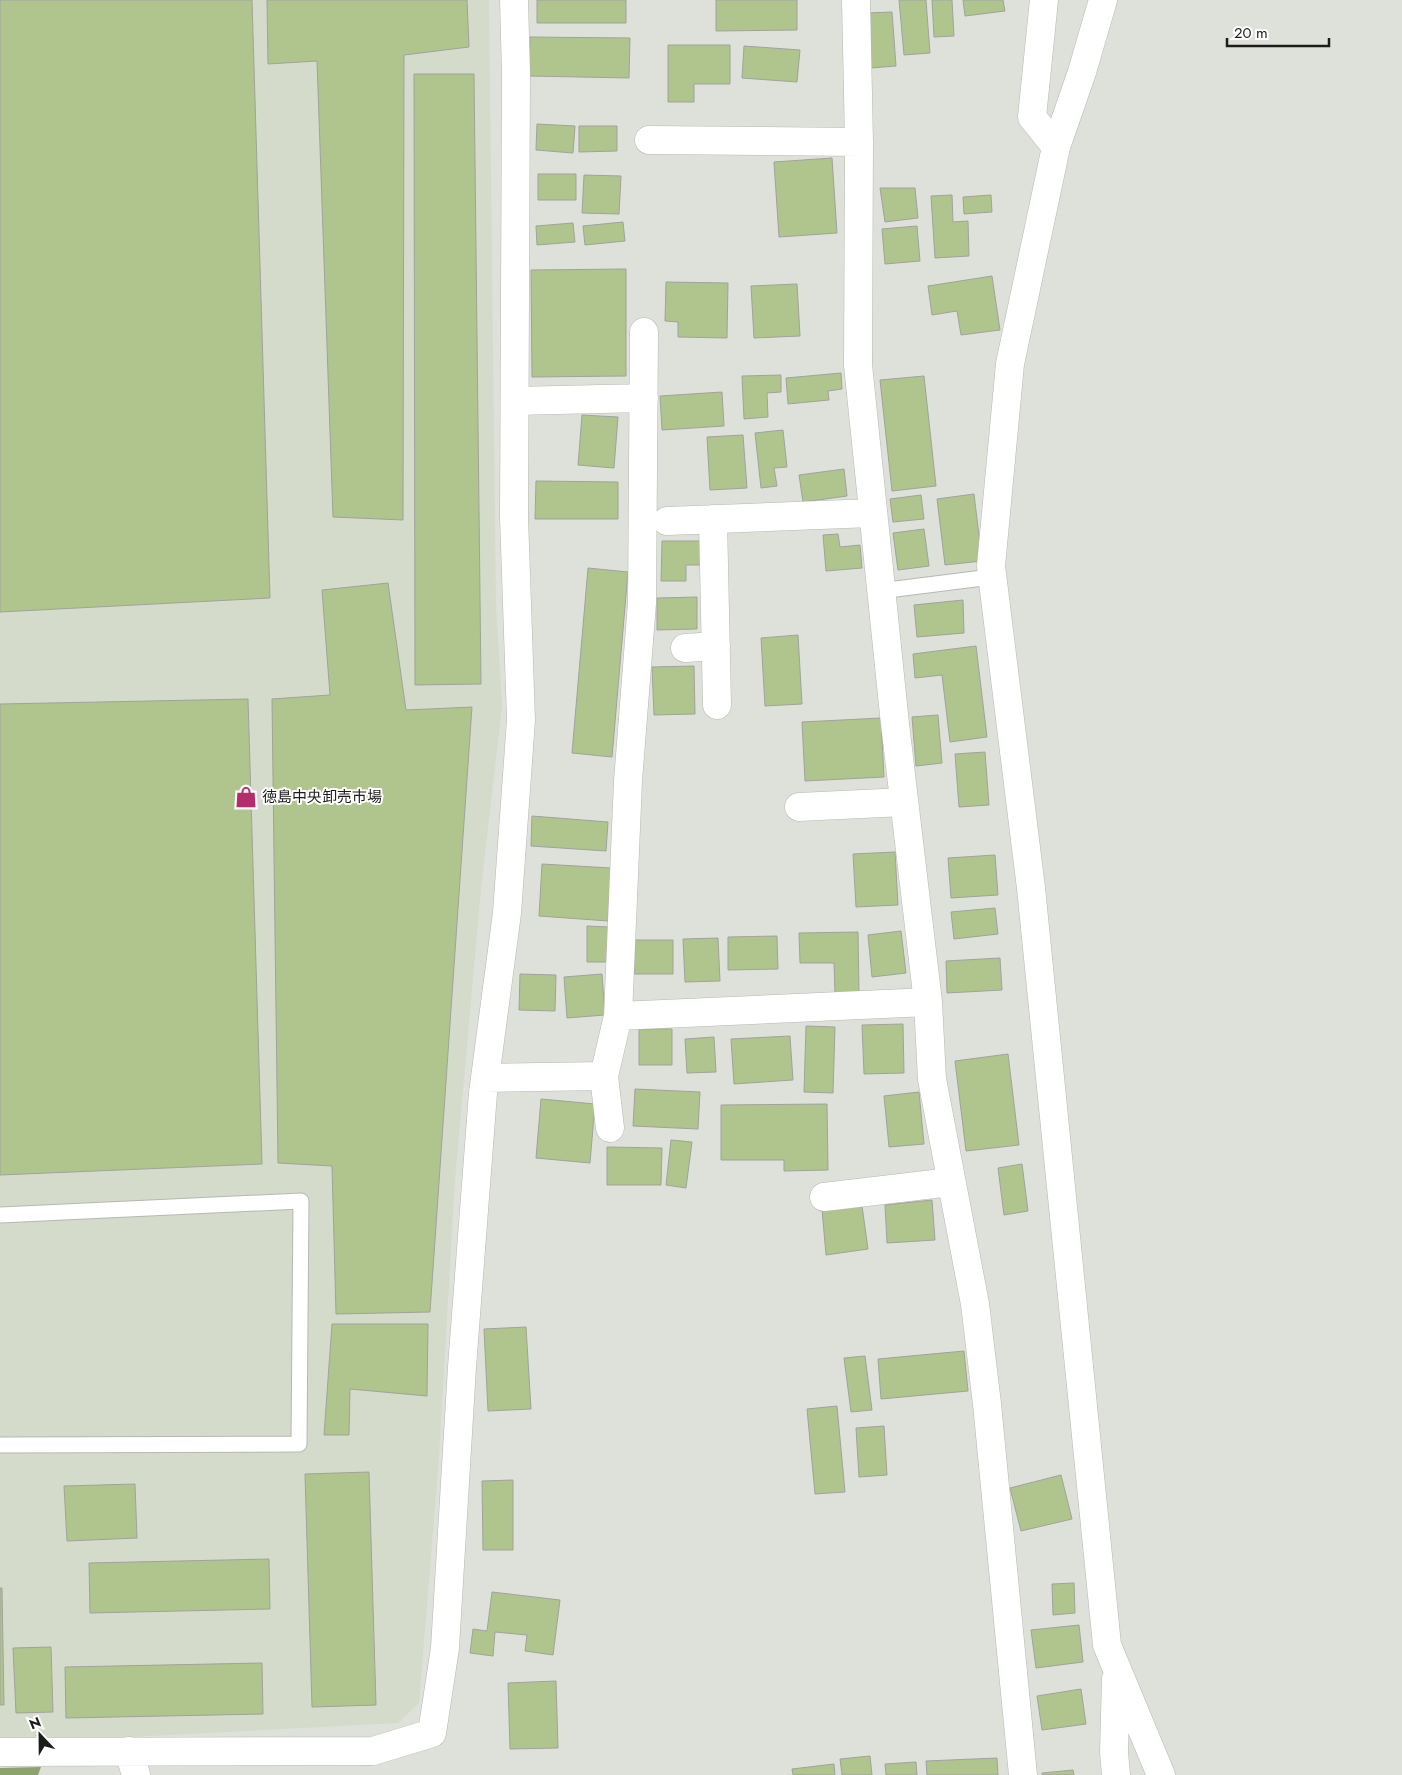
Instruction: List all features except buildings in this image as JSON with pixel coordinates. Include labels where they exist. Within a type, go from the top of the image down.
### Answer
[{"type":"street","points":[[0,1752],[132,1763],[373,1751],[432,1734],[445,1648],[462,1367],[485,1078],[507,913],[521,720],[514,517],[514,0]]},
{"type":"street","points":[[856,0],[859,142],[858,365],[880,591],[928,1002],[932,1079],[975,1304],[986,1395],[1023,1775]]},
{"type":"street","points":[[1044,0],[1032,117],[1056,147]]},
{"type":"street","points":[[1103,0],[1082,72],[1056,147],[1010,364],[991,577],[1031,888],[1107,1645],[1161,1775]]},
{"type":"street","points":[[649,140],[859,142]]},
{"type":"street","points":[[610,1128],[604,1076],[618,1016],[628,781],[642,603],[644,332]]},
{"type":"street","points":[[515,401],[644,398]]},
{"type":"street","points":[[667,521],[872,513]]},
{"type":"street","points":[[713,519],[717,705]]},
{"type":"street","points":[[684,648],[716,646]]},
{"type":"street","points":[[799,807],[904,802]]},
{"type":"street","points":[[618,1016],[928,1002]]},
{"type":"street","points":[[485,1078],[604,1076]]},
{"type":"street","points":[[824,1197],[952,1182]]},
{"type":"street","points":[[1116,1668],[1114,1752],[1116,1775]]},
{"type":"lane","points":[[880,591],[991,577]]},
{"type":"lane","points":[[0,1215],[301,1201],[300,1444],[0,1445]]},
{"type":"shaded area","name":"徳島中央卸売市場","points":[[0,0],[489,0],[496,605],[502,706],[481,889],[455,1180],[439,1458],[419,1703],[398,1723],[112,1738],[0,1737]]},
{"type":"shaded area","points":[[41,1767],[38,1775],[0,1775],[0,1768]]},
{"type":"place","name":"徳島中央卸売市場","points":[[246,797]]}]
